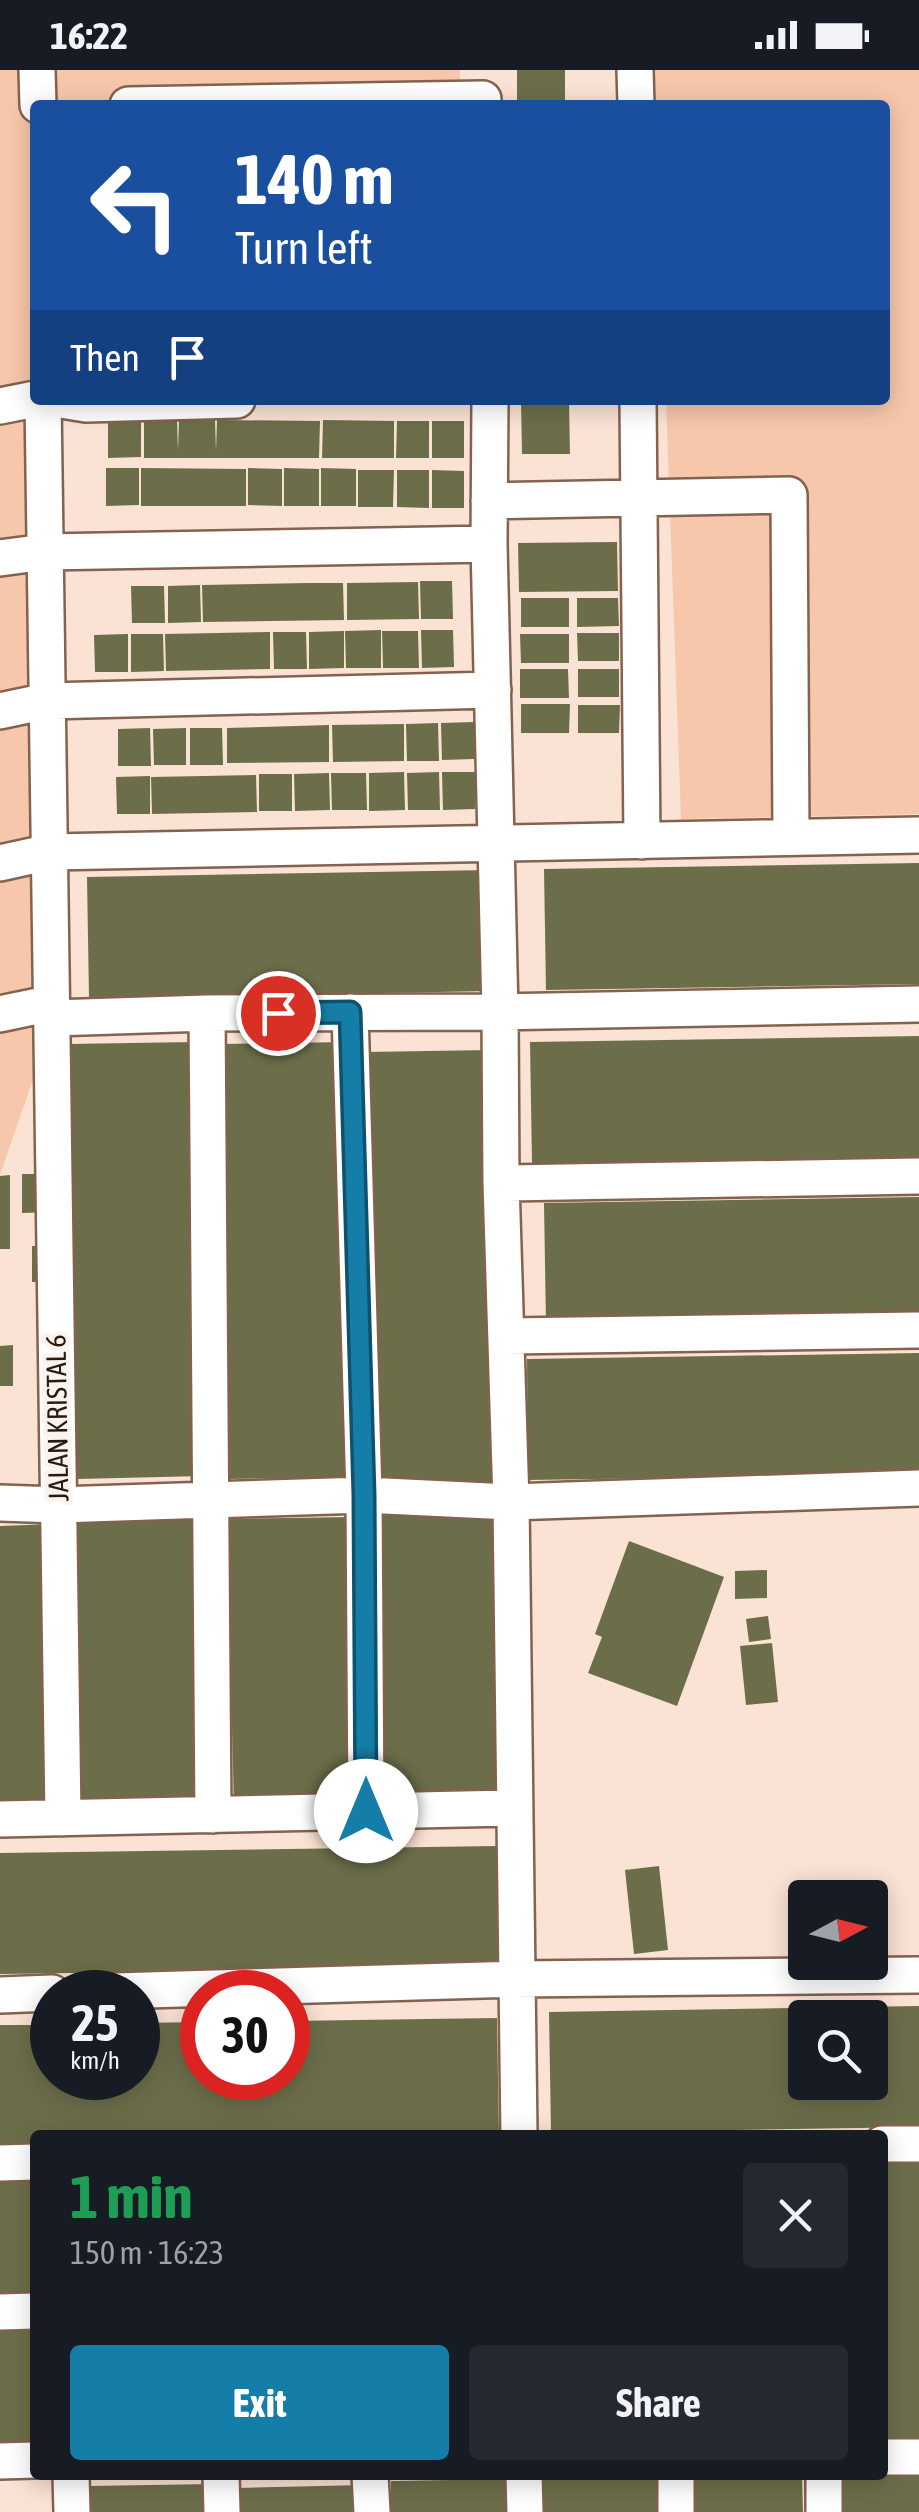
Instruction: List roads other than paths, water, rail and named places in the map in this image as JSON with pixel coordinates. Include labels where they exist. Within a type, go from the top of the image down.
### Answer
[{"type":"street","points":[[37,70],[38,100]]},
{"type":"street","points":[[636,70],[636,100]]},
{"type":"street","points":[[254,100],[482,91]]},
{"type":"street","points":[[0,406],[30,400]]},
{"type":"street","name":"JALAN KRISTAL 6","points":[[43,405],[63,1818]]},
{"type":"street","points":[[490,405],[488,544],[510,1502],[518,2130]]},
{"type":"street","points":[[638,405],[642,841]]},
{"type":"street","points":[[489,502],[789,494],[792,837]]},
{"type":"street","points":[[0,558],[46,552],[488,544]]},
{"type":"street","points":[[0,711],[47,701],[492,690]]},
{"type":"street","points":[[0,863],[50,852],[919,835]]},
{"type":"street","points":[[0,1014],[500,1012],[919,1004]]},
{"type":"street","points":[[350,1012],[364,1495],[366,1811]]},
{"type":"street","points":[[207,1013],[213,1814]]},
{"type":"street","points":[[501,1183],[919,1176]]},
{"type":"street","points":[[506,1336],[919,1330]]},
{"type":"street","points":[[0,1503],[58,1505],[364,1495],[510,1502],[919,1488]]},
{"type":"street","points":[[0,1819],[513,1808]]},
{"type":"street","points":[[160,1990],[516,1979],[919,1975]]},
{"type":"street","points":[[0,1995],[30,1994]]},
{"type":"street","points":[[888,2144],[919,2144]]},
{"type":"street","points":[[0,2162],[30,2162]]},
{"type":"street","points":[[0,2312],[30,2310]]},
{"type":"street","points":[[888,2457],[919,2457]]},
{"type":"street","points":[[0,2461],[30,2460]]},
{"type":"street","points":[[71,2480],[72,2512]]},
{"type":"street","points":[[221,2480],[222,2512]]},
{"type":"street","points":[[370,2480],[372,2512]]},
{"type":"street","points":[[524,2480],[525,2512]]},
{"type":"street","points":[[676,2480],[676,2512]]},
{"type":"street","points":[[824,2480],[824,2512]]}]
